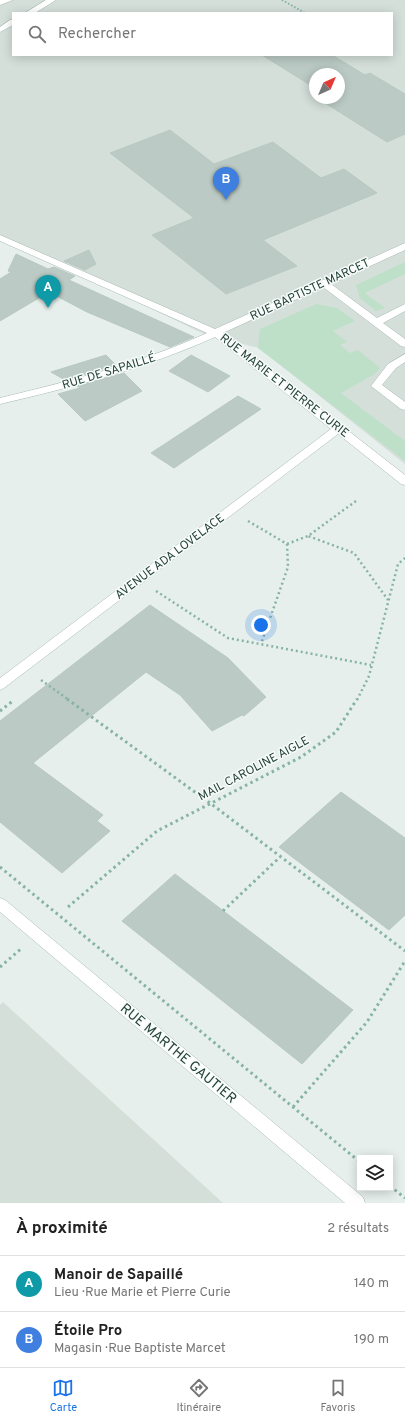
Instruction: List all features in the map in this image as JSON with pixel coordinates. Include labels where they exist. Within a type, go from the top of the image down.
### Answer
[{"type":"street","points":[[0,3],[9,0]]},
{"type":"street","points":[[31,12],[52,0]]},
{"type":"street","points":[[0,30],[12,23]]},
{"type":"street","points":[[0,249],[5,240]]},
{"type":"street","name":"RUE MARIE ET PIERRE CURIE","points":[[5,240],[216,333],[405,481]]},
{"type":"street","name":"RUE BAPTISTE MARCET","points":[[216,333],[405,246]]},
{"type":"street","points":[[324,283],[405,344]]},
{"type":"street","points":[[377,322],[405,307]]},
{"type":"street","name":"RUE DE SAPAILLÉ","points":[[0,401],[61,387],[142,363],[178,350],[216,333]]},
{"type":"street","points":[[405,357],[392,366],[376,386],[405,407]]},
{"type":"street","name":"AVENUE ADA LOVELACE","points":[[0,685],[339,428]]},
{"type":"street","name":"RUE MARTHE GAUTIER","points":[[0,904],[357,1203]]},
{"type":"path","points":[[282,0],[303,12]]},
{"type":"path","points":[[287,544],[308,536],[356,501]]},
{"type":"path","points":[[231,510],[287,544]]},
{"type":"path","points":[[308,536],[354,553],[388,600]]},
{"type":"path","points":[[261,644],[288,567],[287,544]]},
{"type":"path","name":"MAIL CAROLINE AIGLE","points":[[68,907],[157,831],[301,757],[336,732],[362,692],[369,676],[398,564],[405,558]]},
{"type":"path","points":[[156,591],[228,638],[371,665]]},
{"type":"path","points":[[41,680],[210,803],[405,951]]},
{"type":"path","points":[[224,912],[280,857]]},
{"type":"path","points":[[0,867],[357,1160]]},
{"type":"path","points":[[0,967],[23,946]]},
{"type":"path","points":[[293,1107],[367,1022],[405,961]]},
{"type":"path","points":[[393,1188],[405,1198]]},
{"type":"shaded area","points":[[0,0],[405,0],[405,464],[259,348],[206,335],[0,236]]},
{"type":"shaded area","points":[[3,1002],[223,1203],[0,1203],[0,1005]]},
{"type":"green space","points":[[405,262],[405,274],[365,293],[385,308],[376,311],[360,298],[356,285]]},
{"type":"green space","points":[[316,304],[337,308],[355,321],[333,331],[347,342],[340,345],[350,353],[358,350],[380,368],[373,375],[341,393],[405,441],[405,461],[258,348],[260,329]]},
{"type":"building","points":[[264,56],[334,56],[365,75],[370,73],[405,94],[405,134],[387,142],[327,104],[345,104],[345,68],[309,68],[309,84]]},
{"type":"building","points":[[170,130],[214,164],[273,142],[321,178],[344,169],[377,193],[263,240],[297,266],[226,294],[152,235],[194,218],[110,153]]},
{"type":"building","points":[[89,250],[96,264],[85,270],[64,261]]},
{"type":"building","points":[[16,254],[48,269],[54,267],[75,276],[69,280],[194,337],[170,347],[87,312],[49,292],[0,321],[0,279],[11,272],[8,271]]},
{"type":"building","points":[[106,355],[116,365],[65,380],[51,372]]},
{"type":"building","points":[[191,355],[230,376],[208,392],[169,371]]},
{"type":"building","points":[[124,373],[142,391],[85,421],[58,394],[80,388],[77,386]]},
{"type":"building","points":[[238,396],[261,409],[174,468],[151,453]]},
{"type":"building","points":[[150,605],[228,658],[266,697],[244,716],[242,715],[212,731],[180,695],[146,672],[33,763],[103,815],[97,821],[110,831],[62,873],[0,822],[0,721]]},
{"type":"building","points":[[341,792],[405,838],[405,915],[389,930],[279,847]]},
{"type":"building","points":[[175,874],[353,1010],[302,1064],[122,921]]},
{"type":"place","name":"Étoile Pro","points":[[226,200]]},
{"type":"place","name":"Manoir de Sapaillé","points":[[48,308]]}]
